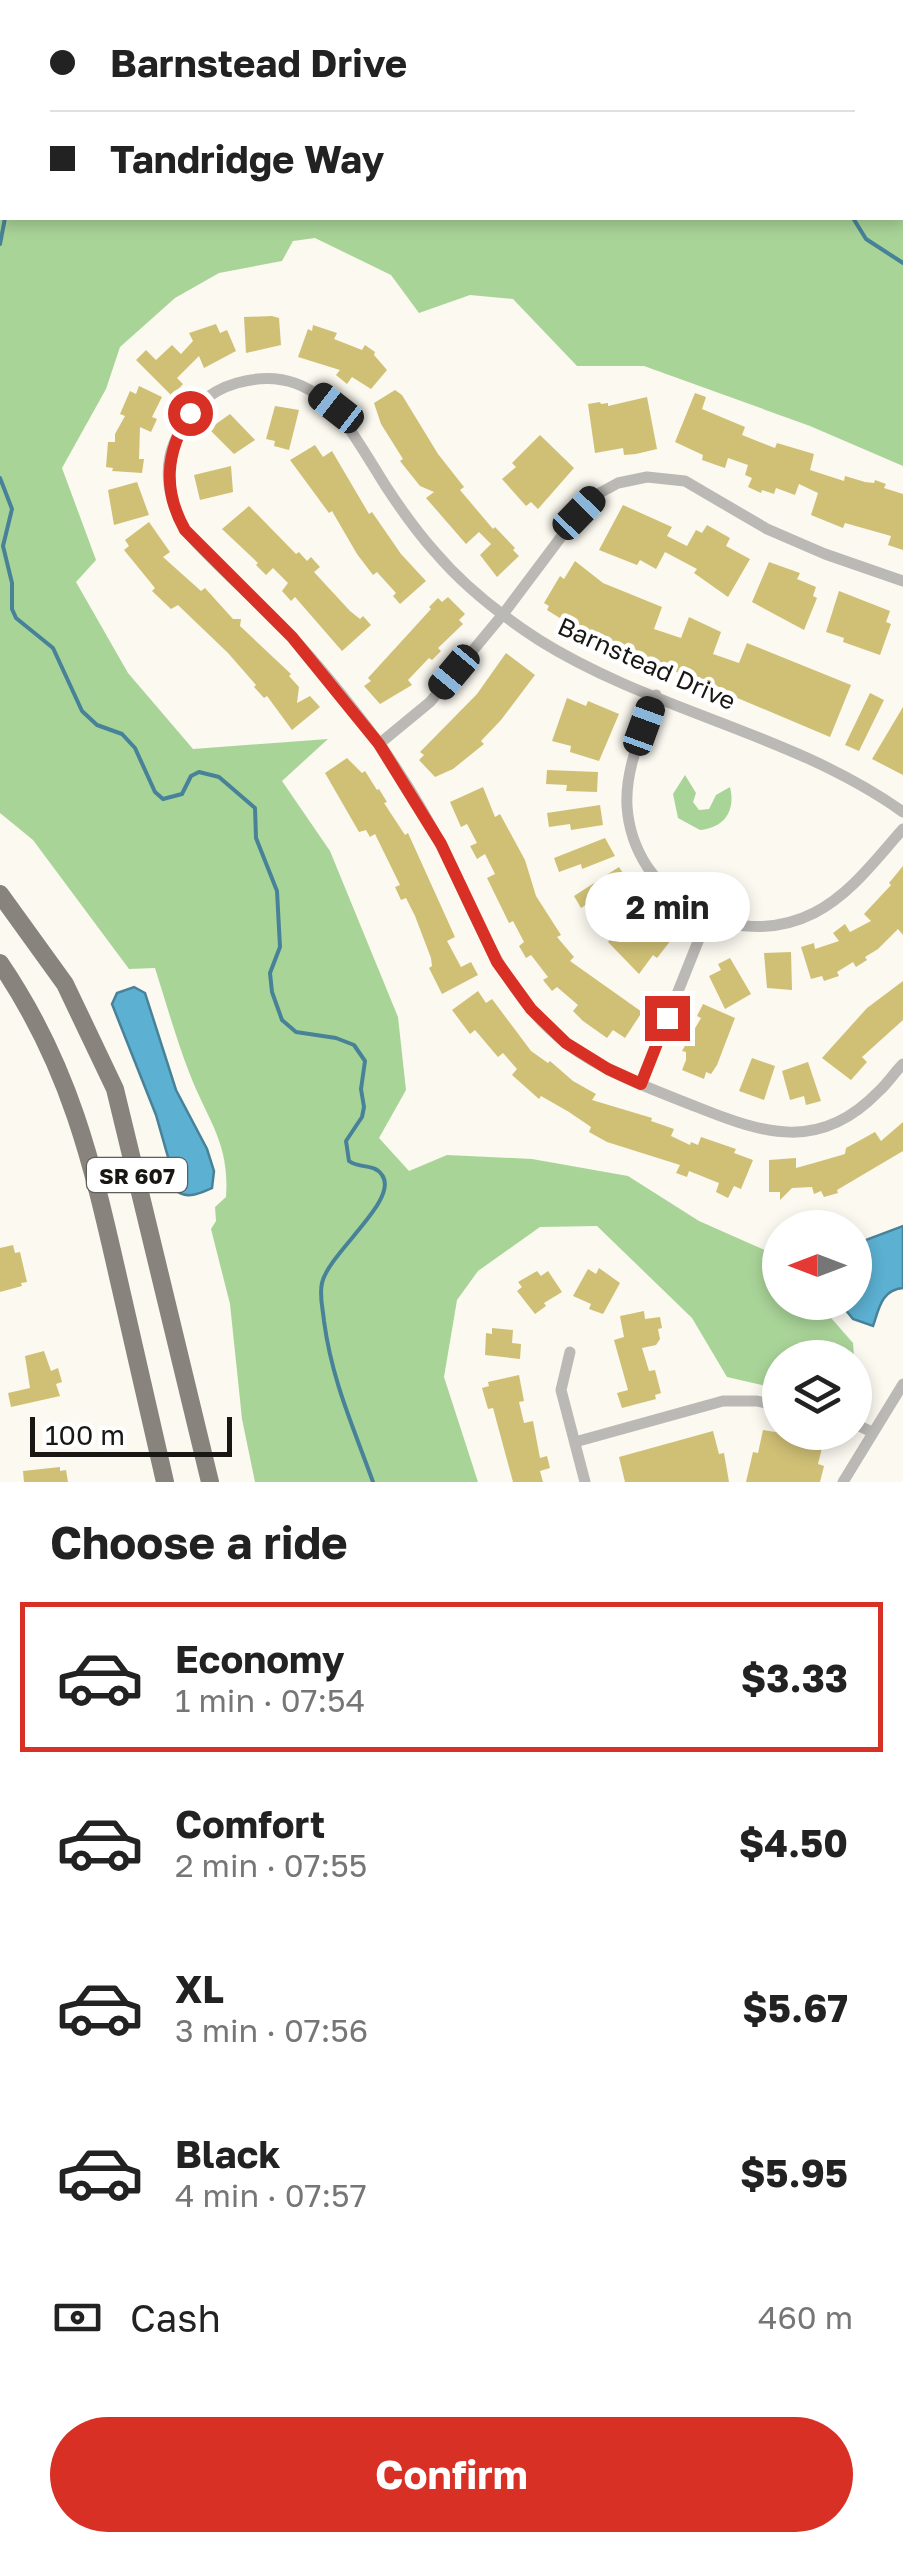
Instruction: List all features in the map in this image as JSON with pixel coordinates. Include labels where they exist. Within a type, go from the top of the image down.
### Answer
[{"type":"main road","name":"SR 607","points":[[0,894],[65,984],[115,1089],[210,1482]]},
{"type":"main road","name":"SR 607","points":[[0,963],[44,1035],[73,1101],[87,1146],[165,1482]]},
{"type":"street","name":"Barnstead Drive","points":[[903,812],[870,788],[825,764],[582,663],[538,639],[436,554],[388,490],[336,408],[318,394],[299,384],[264,378],[218,390],[190,413],[171,450],[168,469],[175,513],[185,530],[292,637],[379,744],[441,844],[490,948],[513,986],[566,1043],[608,1069],[749,1128],[796,1132],[830,1125],[851,1114],[880,1092],[903,1064]]},
{"type":"street","points":[[379,744],[430,702],[504,614],[579,513],[596,495],[618,483],[647,476],[684,482],[767,528],[825,554],[903,581]]},
{"type":"street","points":[[656,695],[628,782],[631,830],[651,872],[670,894],[707,919],[758,926],[811,914],[850,887],[903,828]]},
{"type":"street","points":[[641,1084],[707,919]]},
{"type":"street","points":[[570,1352],[561,1390],[585,1482]]},
{"type":"street","points":[[872,1432],[903,1384]]},
{"type":"street","points":[[575,1442],[723,1401],[762,1402]]},
{"type":"street","points":[[843,1482],[862,1450]]},
{"type":"green space","points":[[0,220],[903,220],[903,466],[810,426],[644,366],[577,366],[513,299],[470,295],[419,313],[391,275],[315,238],[293,241],[282,261],[219,273],[175,298],[120,347],[106,389],[62,468],[96,560],[76,582],[128,673],[193,749],[328,739],[282,781],[330,851],[398,1017],[406,1090],[379,1138],[409,1171],[447,1155],[532,1159],[628,1176],[699,1221],[762,1249],[762,1320],[833,1320],[850,1340],[762,1340],[762,1385],[727,1377],[692,1318],[597,1226],[540,1227],[478,1271],[457,1300],[444,1377],[478,1482],[255,1482],[242,1419],[230,1304],[211,1229],[216,1221],[215,1207],[226,1197],[221,1146],[184,1059],[155,968],[129,969],[33,840],[0,813]]},
{"type":"green space","points":[[685,775],[696,793],[693,802],[699,810],[709,809],[716,795],[730,787],[731,804],[722,822],[700,830],[678,818],[673,794]]},
{"type":"water","points":[[134,987],[145,993],[176,1090],[207,1149],[214,1171],[212,1188],[199,1193],[178,1192],[156,1115],[112,1004],[117,993]]},
{"type":"water","points":[[903,1226],[903,1288],[885,1296],[873,1326],[856,1320],[872,1320],[872,1238]]},
{"type":"building","points":[[244,317],[279,318],[281,345],[246,353]]},
{"type":"building","points":[[216,324],[220,333],[227,330],[236,351],[204,368],[199,356],[177,378],[183,384],[172,396],[136,360],[146,350],[156,360],[172,345],[181,354],[193,341],[189,333]]},
{"type":"building","points":[[313,325],[337,333],[334,339],[362,350],[365,345],[387,370],[371,389],[352,377],[347,384],[336,375],[340,370],[298,357]]},
{"type":"building","points":[[139,386],[162,397],[152,417],[157,419],[151,432],[140,427],[142,473],[112,471],[113,468],[106,467],[108,442],[115,442],[125,416],[120,414],[130,391],[136,394]]},
{"type":"building","points":[[395,390],[464,487],[460,490],[515,548],[519,556],[497,577],[480,555],[491,544],[479,532],[466,544],[426,498],[434,492],[420,486],[400,461],[403,459],[381,424],[374,403]]},
{"type":"building","points":[[695,393],[706,397],[702,409],[745,427],[742,435],[775,448],[777,443],[814,454],[810,470],[844,481],[845,476],[865,482],[875,480],[886,484],[884,488],[903,494],[903,550],[888,545],[891,536],[845,523],[843,528],[811,515],[818,493],[799,484],[795,495],[776,488],[774,494],[762,490],[761,493],[748,487],[752,478],[745,475],[748,465],[728,458],[725,468],[702,460],[703,455],[675,442]]},
{"type":"building","points":[[647,397],[657,449],[624,455],[623,448],[595,453],[588,404],[600,402],[608,406]]},
{"type":"building","points":[[275,406],[299,410],[289,450],[266,439]]},
{"type":"building","points":[[230,414],[255,440],[234,454],[209,429]]},
{"type":"building","points":[[540,435],[574,468],[538,509],[531,502],[526,506],[502,479]]},
{"type":"building","points":[[315,445],[323,457],[332,451],[369,514],[372,512],[401,554],[426,581],[400,604],[393,596],[396,593],[377,572],[373,575],[332,511],[329,513],[290,460]]},
{"type":"building","points":[[231,466],[233,492],[200,500],[194,475]]},
{"type":"building","points":[[137,482],[149,515],[114,525],[108,490]]},
{"type":"building","points":[[623,505],[672,527],[667,536],[687,546],[696,530],[702,533],[707,525],[730,538],[726,546],[750,559],[728,597],[694,573],[697,569],[665,552],[656,569],[640,560],[637,565],[599,550]]},
{"type":"building","points":[[249,506],[296,554],[299,552],[307,561],[311,557],[320,567],[314,572],[350,611],[360,619],[363,616],[371,625],[342,651],[295,597],[291,601],[282,591],[288,583],[273,568],[266,575],[222,529]]},
{"type":"building","points":[[149,522],[170,552],[163,557],[201,591],[205,588],[233,619],[241,619],[240,626],[291,674],[299,687],[297,703],[310,696],[320,707],[292,730],[228,653],[178,605],[171,609],[152,591],[155,588],[124,550],[129,546],[125,540]]},
{"type":"building","points":[[575,561],[603,583],[662,607],[654,629],[681,638],[689,617],[721,632],[713,654],[739,663],[747,643],[851,685],[830,737],[721,691],[722,688],[628,655],[629,652],[608,642],[606,647],[547,610],[549,606],[544,603],[560,576],[564,579]]},
{"type":"building","points":[[769,562],[800,573],[797,579],[816,587],[813,596],[817,598],[804,630],[752,602]]},
{"type":"building","points":[[839,591],[890,611],[886,622],[891,624],[880,655],[826,632]]},
{"type":"building","points":[[448,597],[465,614],[459,620],[463,624],[438,648],[441,651],[408,680],[412,685],[380,704],[364,686],[371,681],[368,678],[429,607],[438,598],[442,602]]},
{"type":"building","points":[[506,653],[535,675],[481,741],[484,744],[453,769],[435,777],[419,760],[424,755],[420,752],[477,694]]},
{"type":"building","points":[[870,693],[884,700],[859,751],[845,745]]},
{"type":"building","points":[[567,698],[586,706],[588,701],[619,714],[599,761],[570,752],[571,746],[552,741]]},
{"type":"building","points":[[903,707],[903,775],[872,759]]},
{"type":"building","points":[[347,758],[362,773],[365,771],[405,835],[408,833],[455,937],[447,941],[461,967],[471,962],[478,975],[442,994],[429,968],[431,958],[415,916],[406,898],[401,900],[395,887],[400,885],[375,834],[370,837],[366,830],[359,832],[325,773]]},
{"type":"building","points":[[547,770],[598,772],[597,792],[566,791],[567,785],[546,784]]},
{"type":"building","points":[[483,787],[495,817],[500,814],[525,860],[536,896],[561,935],[557,937],[574,957],[570,961],[642,1012],[625,1038],[613,1030],[607,1038],[583,1021],[573,1011],[578,1005],[557,987],[552,991],[543,980],[548,977],[531,955],[526,958],[519,946],[524,942],[513,921],[509,923],[487,878],[495,874],[485,854],[477,859],[470,846],[477,843],[467,824],[461,827],[450,802]]},
{"type":"building","points":[[600,805],[603,825],[571,830],[570,824],[549,827],[547,813]]},
{"type":"building","points":[[605,838],[615,856],[582,869],[581,864],[559,872],[554,858]]},
{"type":"building","points":[[903,866],[903,935],[898,929],[865,957],[867,960],[856,967],[853,962],[837,972],[839,976],[824,981],[822,976],[811,979],[801,947],[814,943],[815,949],[839,941],[833,933],[845,924],[850,932],[871,921],[864,914]]},
{"type":"building","points":[[619,867],[630,884],[602,902],[598,897],[581,908],[574,896]]},
{"type":"building","points":[[641,899],[656,913],[652,917],[675,935],[639,974],[608,942]]},
{"type":"building","points":[[791,952],[792,990],[767,988],[764,953]]},
{"type":"building","points":[[730,958],[751,994],[725,1009],[709,976],[721,970],[718,964]]},
{"type":"building","points":[[903,981],[903,1020],[862,1057],[867,1062],[851,1080],[822,1058],[867,1008]]},
{"type":"building","points":[[478,991],[486,1003],[492,999],[531,1051],[596,1094],[592,1100],[652,1118],[651,1121],[674,1129],[671,1136],[690,1145],[698,1145],[701,1137],[736,1149],[734,1153],[753,1160],[741,1189],[734,1186],[728,1198],[716,1192],[719,1183],[689,1171],[687,1177],[676,1173],[680,1165],[607,1142],[589,1132],[591,1127],[569,1112],[541,1096],[539,1099],[512,1075],[517,1069],[503,1053],[498,1057],[475,1030],[470,1034],[452,1010]]},
{"type":"building","points":[[703,1004],[735,1018],[717,1065],[711,1074],[706,1072],[704,1079],[682,1070],[686,1052],[682,1051],[701,1018],[697,1016]]},
{"type":"building","points":[[752,1058],[775,1066],[764,1100],[739,1091]]},
{"type":"building","points":[[808,1062],[821,1101],[806,1105],[804,1096],[790,1100],[782,1071]]},
{"type":"building","points":[[903,1122],[903,1151],[837,1190],[838,1193],[824,1197],[821,1191],[814,1194],[812,1187],[792,1188],[780,1200],[780,1192],[769,1192],[769,1160],[796,1158],[796,1168],[814,1163],[845,1154],[846,1148],[875,1132],[881,1141]]},
{"type":"building","points":[[13,1245],[15,1253],[20,1252],[27,1282],[0,1292],[0,1248]]},
{"type":"building","points":[[599,1268],[620,1283],[603,1314],[573,1296],[588,1269],[596,1274]]},
{"type":"building","points":[[537,1271],[541,1276],[548,1271],[562,1292],[535,1314],[517,1291],[522,1287],[518,1282]]},
{"type":"building","points":[[644,1311],[645,1319],[660,1317],[660,1339],[656,1345],[642,1348],[649,1371],[655,1370],[661,1393],[655,1395],[656,1399],[622,1408],[617,1393],[628,1390],[614,1340],[624,1337],[620,1316]]},
{"type":"building","points":[[492,1328],[513,1330],[512,1343],[521,1344],[520,1359],[485,1355],[486,1333],[492,1334]]},
{"type":"building","points":[[44,1351],[51,1371],[58,1368],[62,1382],[56,1384],[60,1396],[11,1407],[8,1393],[30,1388],[25,1356]]},
{"type":"building","points":[[519,1375],[524,1423],[533,1421],[540,1458],[547,1456],[550,1468],[540,1471],[543,1482],[513,1482],[493,1408],[488,1409],[482,1388],[489,1386],[488,1382]]},
{"type":"building","points":[[713,1431],[719,1454],[724,1453],[729,1482],[625,1482],[619,1457]]},
{"type":"building","points":[[762,1435],[762,1450],[822,1450],[818,1464],[824,1466],[820,1482],[746,1482],[753,1452],[758,1453]]},
{"type":"building","points":[[60,1467],[60,1471],[66,1470],[68,1482],[24,1482],[23,1471]]},
{"type":"waterway","points":[[0,244],[5,220]]},
{"type":"waterway","points":[[854,220],[866,239],[903,263]]},
{"type":"waterway","points":[[0,478],[12,509],[3,546],[16,618],[53,648],[82,711],[97,725],[122,734],[135,748],[155,792],[163,799],[182,794],[191,776],[199,772],[219,777],[255,808],[256,838],[277,891],[280,947],[270,973],[282,1020],[296,1032],[354,1045],[365,1061],[361,1089],[364,1107],[346,1141],[349,1161],[379,1171],[385,1186],[373,1212],[327,1270],[321,1293],[332,1364],[373,1482]]},
{"type":"route","points":[[190,413],[171,450],[168,469],[175,513],[204,553],[292,637],[379,744],[441,844],[497,962],[531,1009],[566,1043],[641,1084],[667,1018]]}]
